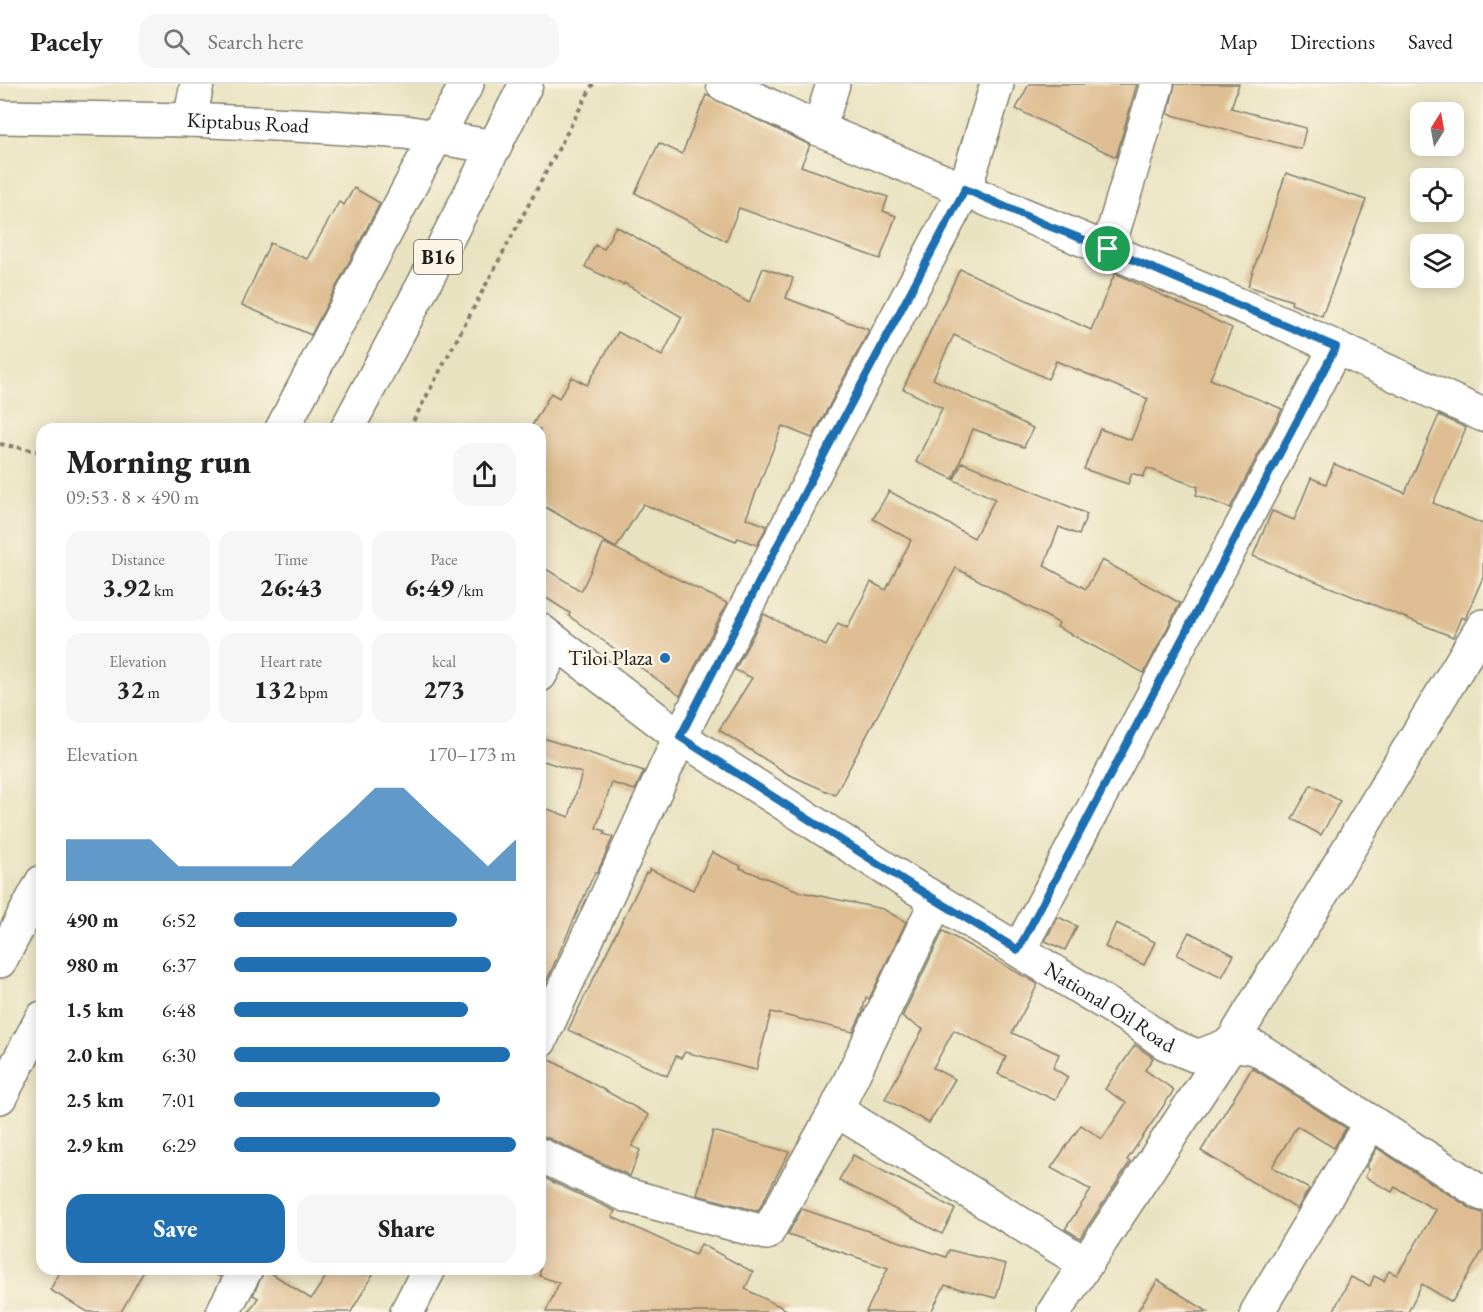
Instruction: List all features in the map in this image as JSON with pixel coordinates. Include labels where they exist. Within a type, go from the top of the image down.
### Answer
[{"type":"street","points":[[190,120],[197,84]]},
{"type":"street","points":[[285,423],[436,137],[467,84]]},
{"type":"street","name":"B16","points":[[350,423],[526,84]]},
{"type":"street","points":[[723,84],[819,129],[1336,347],[1483,415]]},
{"type":"street","points":[[819,129],[833,84]]},
{"type":"street","points":[[546,1028],[680,737],[816,470],[965,189],[997,84]]},
{"type":"street","points":[[1108,249],[1157,84]]},
{"type":"street","name":"Kiptabus Road","points":[[0,117],[190,120],[405,132],[495,147]]},
{"type":"street","points":[[1018,950],[1336,347]]},
{"type":"street","points":[[1054,1312],[1231,1044],[1483,626]]},
{"type":"street","name":"National Oil Road","points":[[548,636],[680,737],[937,900],[1138,1023],[1166,1043],[1194,1055],[1202,1055],[1231,1044]]},
{"type":"street","points":[[0,961],[36,893]]},
{"type":"street","points":[[546,1158],[626,1195],[767,1233],[836,1110],[937,900]]},
{"type":"street","points":[[0,1096],[36,1029]]},
{"type":"street","points":[[1231,1044],[1256,1047],[1483,1194]]},
{"type":"street","points":[[836,1110],[1086,1264]]},
{"type":"street","points":[[1257,1312],[1371,1122]]},
{"type":"street","points":[[223,1312],[243,1275]]},
{"type":"street","points":[[407,1312],[426,1275]]},
{"type":"path","points":[[412,423],[593,84]]},
{"type":"path","points":[[0,444],[36,451]]},
{"type":"building","points":[[1029,84],[1137,84],[1116,157],[1016,109]]},
{"type":"building","points":[[1175,84],[1239,84],[1231,108],[1306,128],[1301,149],[1168,114]]},
{"type":"building","points":[[706,95],[810,145],[801,166],[888,197],[883,211],[896,216],[880,259],[739,208],[726,241],[635,193],[659,143],[682,154]]},
{"type":"building","points":[[1286,173],[1366,200],[1322,316],[1291,304],[1292,301],[1248,286]]},
{"type":"building","points":[[354,188],[380,203],[311,335],[242,305],[270,243],[307,259],[339,202],[344,205]]},
{"type":"building","points":[[616,226],[749,303],[763,268],[793,278],[786,298],[869,330],[812,438],[782,426],[746,518],[767,526],[757,545],[738,538],[736,541],[643,504],[616,548],[546,507],[546,423],[534,423],[551,393],[559,398],[572,377],[587,385],[618,332],[662,356],[682,317],[624,283],[623,285],[585,267],[595,245],[604,249]]},
{"type":"building","points":[[960,269],[1091,330],[1115,273],[1232,328],[1210,379],[1282,409],[1230,508],[1196,495],[1198,487],[1147,468],[1143,477],[1132,473],[1128,484],[1084,469],[1100,429],[1131,440],[1148,399],[1056,361],[1048,379],[954,335],[933,379],[1033,428],[1024,447],[973,429],[953,479],[916,462],[942,408],[903,389]]},
{"type":"building","points":[[1439,415],[1466,428],[1433,503],[1483,524],[1483,577],[1465,619],[1461,617],[1453,637],[1253,556],[1272,511],[1294,520],[1311,478],[1326,484],[1334,464],[1405,493]]},
{"type":"building","points":[[962,462],[1087,514],[1079,535],[1059,527],[1044,566],[1086,589],[1102,560],[1180,603],[1144,673],[1057,627],[1059,623],[956,568],[835,795],[788,774],[719,730],[752,678],[735,670],[764,614],[826,646],[838,623],[847,628],[871,582],[886,590],[911,540],[873,519],[889,491],[974,538],[995,499],[954,480]]},
{"type":"building","name":"Tiloi Plaza","points":[[604,543],[727,603],[680,696],[569,616],[570,613],[546,598],[546,569],[581,591]]},
{"type":"building","points":[[546,739],[644,771],[635,790],[612,783],[596,828],[613,837],[546,982],[546,808],[569,817],[582,773],[546,762]]},
{"type":"building","points":[[1311,785],[1340,801],[1321,835],[1292,819]]},
{"type":"building","points":[[712,852],[741,866],[740,868],[801,892],[883,909],[906,922],[869,999],[866,997],[862,1013],[853,1032],[771,1012],[756,1070],[685,1052],[681,1058],[676,1056],[667,1076],[568,1030],[646,873],[650,869],[693,890]]},
{"type":"building","points":[[1058,917],[1077,926],[1065,950],[1045,941]]},
{"type":"building","points":[[1116,923],[1155,942],[1144,965],[1105,947]]},
{"type":"building","points":[[943,931],[1038,984],[1012,1033],[1059,1054],[1053,1068],[1068,1077],[1055,1100],[998,1074],[1006,1057],[954,1030],[933,1068],[955,1079],[929,1123],[885,1099],[923,1029],[902,1017]]},
{"type":"building","points":[[1189,932],[1234,955],[1222,977],[1177,955]]},
{"type":"building","points":[[1135,1045],[1153,1058],[1145,1070],[1174,1090],[1127,1160],[1130,1162],[1080,1238],[1065,1229],[1091,1190],[1051,1168],[1081,1125],[1102,1139],[1126,1103],[1105,1089]]},
{"type":"building","points":[[546,1058],[649,1115],[632,1146],[640,1150],[630,1176],[546,1138]]},
{"type":"building","points":[[1252,1068],[1346,1128],[1334,1148],[1297,1126],[1272,1167],[1309,1189],[1297,1209],[1201,1151]]},
{"type":"building","points":[[713,1131],[789,1152],[758,1211],[697,1195]]},
{"type":"building","points":[[1377,1148],[1473,1210],[1483,1213],[1483,1250],[1452,1302],[1422,1284],[1408,1312],[1333,1312],[1351,1277],[1370,1286],[1374,1276],[1384,1281],[1389,1271],[1397,1275],[1436,1210],[1395,1187],[1392,1192],[1365,1177],[1369,1169],[1366,1167]]},
{"type":"building","points":[[853,1155],[955,1209],[942,1234],[839,1180]]},
{"type":"building","points":[[546,1179],[615,1211],[612,1217],[695,1255],[701,1244],[753,1272],[745,1289],[791,1312],[546,1312],[559,1283],[540,1276],[546,1275]]},
{"type":"building","points":[[802,1209],[946,1257],[949,1250],[1006,1264],[996,1298],[945,1285],[931,1312],[866,1312],[888,1268],[788,1234]]},
{"type":"building","points":[[59,1275],[142,1275],[121,1312],[88,1312],[50,1290]]},
{"type":"building","points":[[262,1275],[274,1275],[311,1299],[327,1275],[373,1275],[351,1312],[249,1312],[258,1298],[253,1295]]},
{"type":"building","points":[[1158,1280],[1208,1312],[1137,1312]]},
{"type":"place","name":"Tiloi Plaza","points":[[665,658]]},
{"type":"route","points":[[965,189],[1046,225],[1108,249],[1336,347],[1018,950],[905,881],[680,737],[816,470],[965,189]]}]
